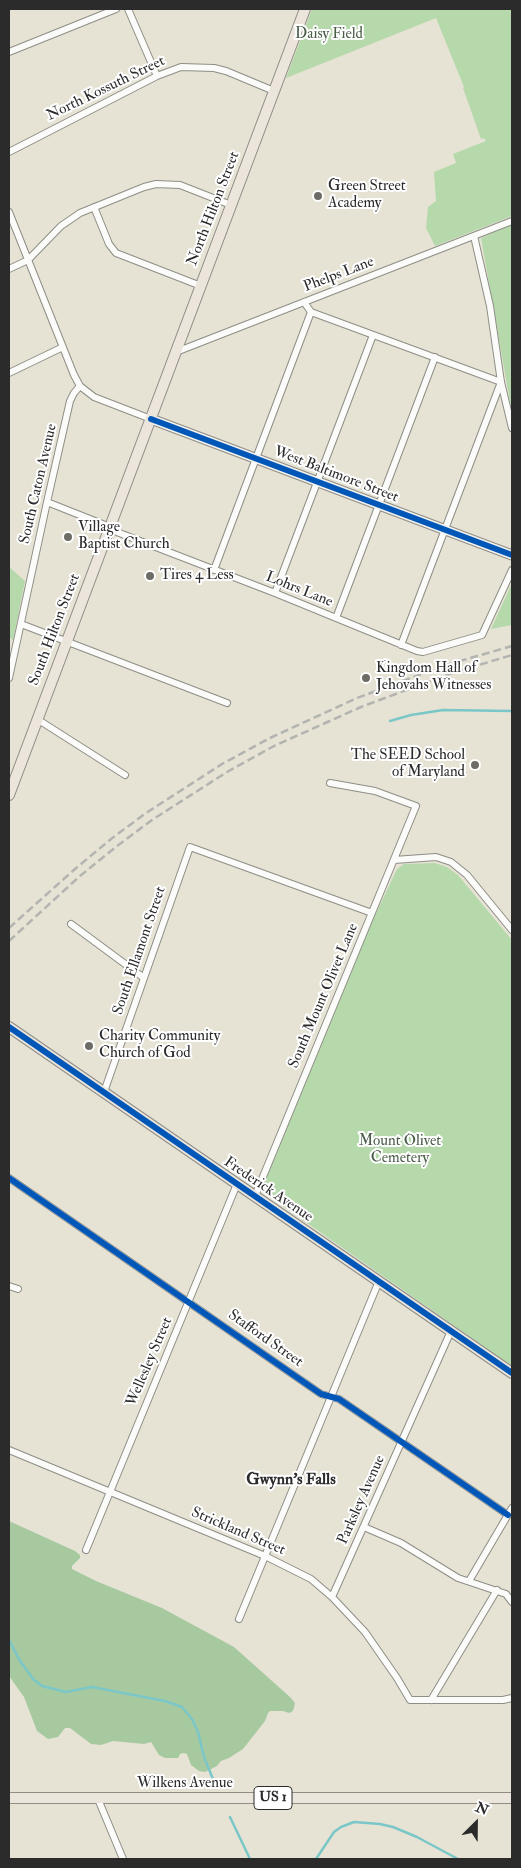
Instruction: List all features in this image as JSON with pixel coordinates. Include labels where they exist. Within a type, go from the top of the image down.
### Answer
[{"type":"main road","name":"North Hilton Street","points":[[151,419],[305,9]]},
{"type":"main road","name":"West Baltimore Street","points":[[151,419],[512,555]]},
{"type":"main road","name":"South Hilton Street","points":[[9,795],[151,419]]},
{"type":"main road","name":"Frederick Avenue","points":[[9,1027],[512,1373]]},
{"type":"main road","name":"Wilkens Avenue","points":[[9,1798],[512,1798]]},
{"type":"street","points":[[9,52],[116,9]]},
{"type":"street","points":[[128,9],[157,76]]},
{"type":"street","name":"North Kossuth Street","points":[[9,152],[157,76],[181,67],[204,67],[226,72],[274,91]]},
{"type":"street","points":[[9,269],[28,260],[61,226],[94,207],[144,187],[156,184],[180,185],[231,205]]},
{"type":"street","points":[[94,207],[109,244],[116,253],[201,286]]},
{"type":"street","points":[[9,212],[80,386]]},
{"type":"street","name":"Phelps Lane","points":[[176,352],[512,221]]},
{"type":"street","points":[[474,236],[490,306],[501,382],[512,428]]},
{"type":"street","points":[[304,302],[312,312],[501,382]]},
{"type":"street","points":[[214,570],[312,312]]},
{"type":"street","points":[[275,592],[373,335]]},
{"type":"street","points":[[9,374],[63,347]]},
{"type":"street","points":[[336,618],[435,357]]},
{"type":"street","points":[[401,645],[501,382]]},
{"type":"street","name":"West Baltimore Street","points":[[80,386],[94,397],[151,419]]},
{"type":"street","name":"South Caton Avenue","points":[[9,678],[46,502],[70,401],[80,386]]},
{"type":"street","name":"Lohrs Lane","points":[[46,502],[214,570],[275,592],[417,651],[427,651],[482,635],[512,570]]},
{"type":"street","points":[[21,624],[227,703]]},
{"type":"street","points":[[38,719],[125,775]]},
{"type":"street","name":"South Mount Olivet Lane","points":[[255,1196],[416,806],[375,791],[330,783]]},
{"type":"street","name":"South Ellamont Street","points":[[104,1092],[190,847],[372,913]]},
{"type":"street","points":[[394,860],[436,857],[451,862],[467,876],[512,930]]},
{"type":"street","points":[[71,924],[144,978]]},
{"type":"street","name":"Stafford Street","points":[[9,1178],[321,1394],[339,1398],[508,1515]]},
{"type":"street","name":"Wellesley Street","points":[[86,1550],[238,1184]]},
{"type":"street","points":[[239,1619],[379,1281]]},
{"type":"street","points":[[9,1286],[18,1289]]},
{"type":"street","name":"Parksley Avenue","points":[[332,1597],[451,1331]]},
{"type":"street","name":"Strickland Street","points":[[9,1450],[265,1556],[311,1579],[354,1619],[377,1648],[410,1700],[431,1700]]},
{"type":"street","points":[[469,1581],[512,1508]]},
{"type":"street","points":[[364,1527],[401,1543],[450,1574],[506,1594],[512,1602]]},
{"type":"street","points":[[431,1700],[497,1590]]},
{"type":"street","points":[[431,1700],[503,1700],[512,1698]]},
{"type":"street","points":[[98,1799],[123,1859]]},
{"type":"green space","name":"Daisy Field","points":[[312,9],[512,9],[512,216],[435,246],[426,228],[428,207],[436,201],[434,172],[456,163],[453,154],[486,141],[484,138],[481,139],[464,87],[436,18],[286,78]]},
{"type":"green space","points":[[512,224],[512,413],[481,238]]},
{"type":"green space","points":[[9,567],[25,581],[13,640],[9,637]]},
{"type":"green space","points":[[512,583],[512,625],[491,629]]},
{"type":"green space","name":"Mount Olivet Cemetery","points":[[435,863],[447,867],[458,875],[512,940],[512,1366],[261,1191],[368,930],[397,869],[404,864]]},
{"type":"green space","points":[[9,1521],[75,1551],[80,1555],[80,1558],[72,1566],[72,1569],[162,1608],[234,1647],[290,1697],[295,1703],[293,1711],[289,1713],[270,1711],[265,1721],[243,1749],[205,1772],[199,1771],[191,1765],[187,1754],[180,1754],[178,1758],[165,1758],[159,1755],[151,1742],[144,1744],[113,1741],[101,1745],[91,1744],[70,1728],[65,1728],[58,1737],[48,1739],[37,1731],[24,1697],[9,1676]]},
{"type":"waterway","points":[[390,721],[411,715],[443,710],[512,711]]},
{"type":"waterway","points":[[9,1640],[20,1661],[34,1680],[42,1686],[66,1692],[92,1687],[165,1701],[182,1707],[192,1719],[198,1732],[204,1757],[215,1784]]},
{"type":"waterway","points":[[230,1817],[250,1859]]},
{"type":"waterway","points":[[316,1859],[334,1832],[354,1822],[393,1827],[417,1837],[458,1859]]},
{"type":"railway","points":[[9,928],[111,839],[146,813],[222,764],[270,738],[357,698],[446,665],[512,646]]},
{"type":"railway","points":[[9,941],[80,876],[117,846],[152,820],[227,772],[274,746],[361,707],[449,674],[512,655]]},
{"type":"cycle path","points":[[151,419],[512,555]]},
{"type":"cycle path","points":[[9,1027],[512,1373]]},
{"type":"cycle path","points":[[9,1178],[321,1394],[339,1399],[508,1515]]},
{"type":"place","name":"Green Street Academy","points":[[318,196]]},
{"type":"place","name":"Village Baptist Church","points":[[68,537]]},
{"type":"place","name":"Tires 4 Less","points":[[150,576]]},
{"type":"place","name":"Kingdom Hall of Jehovahs Witnesses","points":[[366,678]]},
{"type":"place","name":"The SEED School of Maryland","points":[[475,765]]},
{"type":"place","name":"Charity Community Church of God","points":[[89,1046]]},
{"type":"district","name":"Gwynn's Falls","points":[[291,1481]]}]
